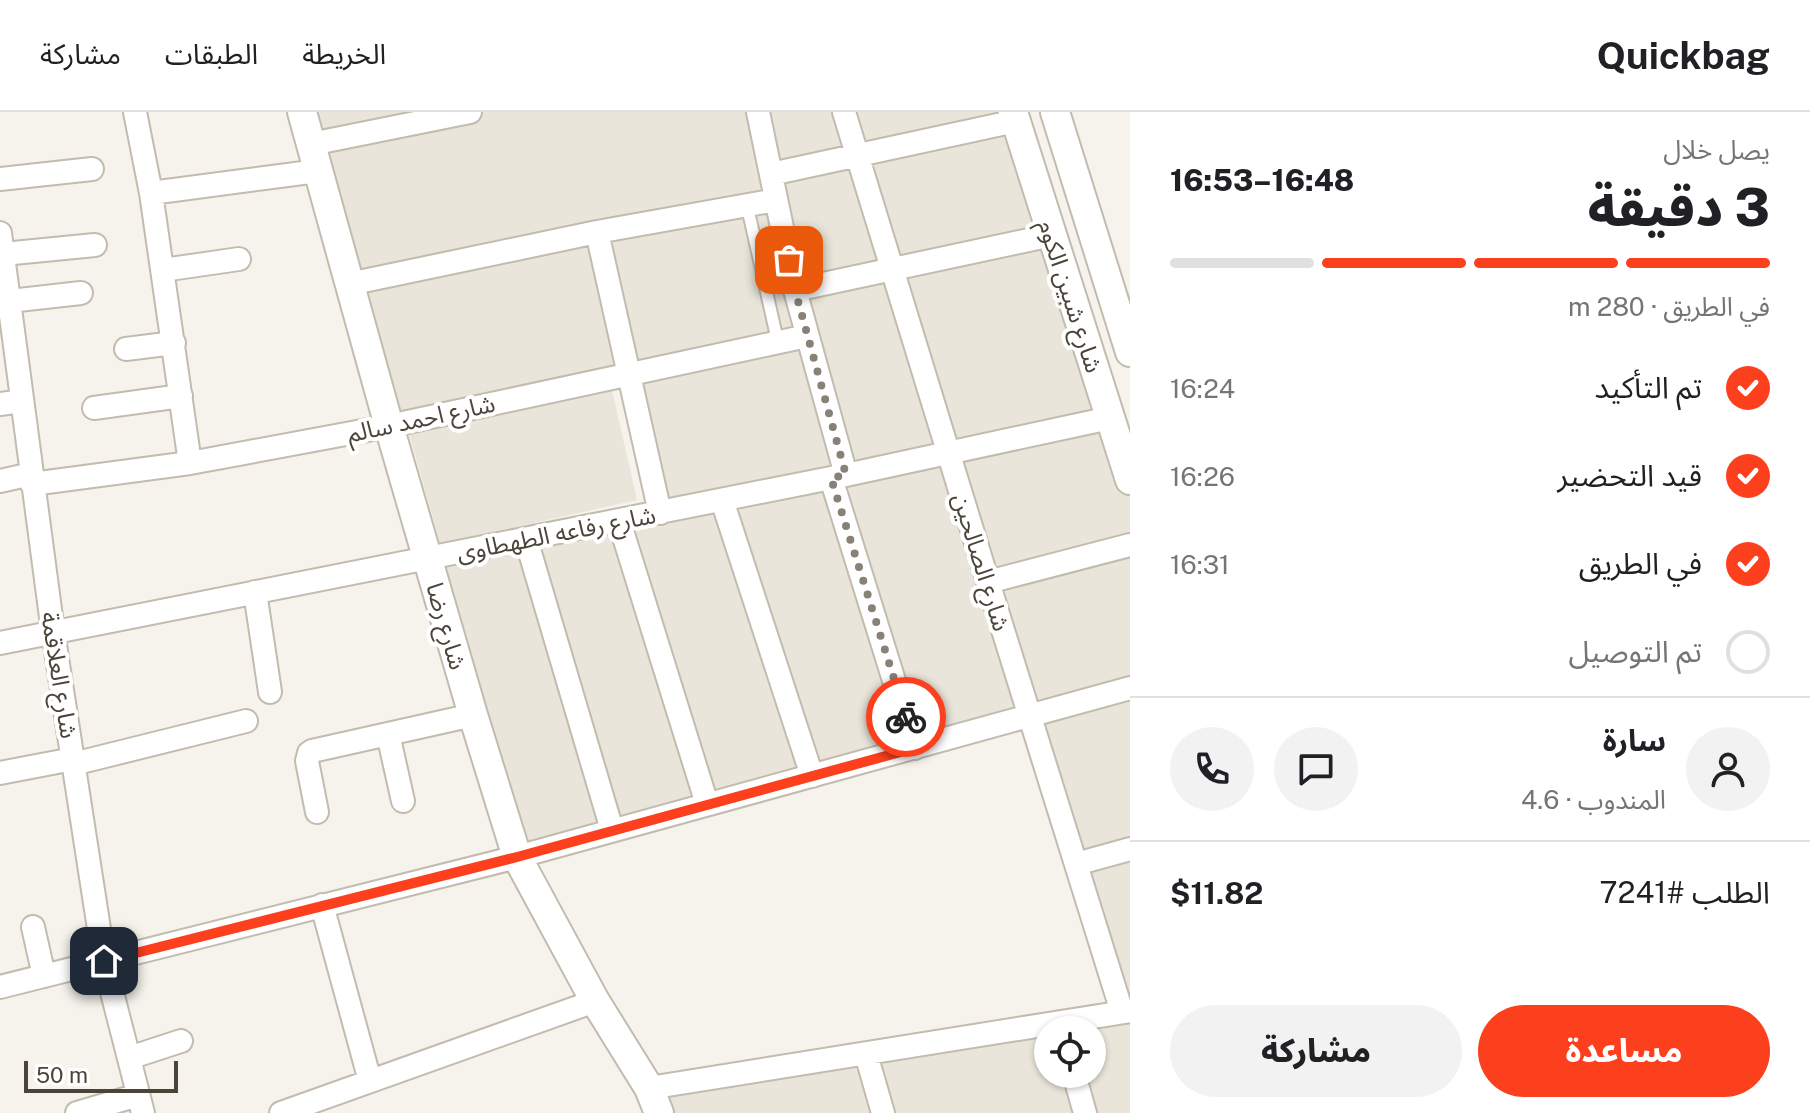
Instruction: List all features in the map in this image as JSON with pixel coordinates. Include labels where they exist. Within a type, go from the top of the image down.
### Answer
[{"type":"street","points":[[135,112],[151,193],[190,463]]},
{"type":"street","name":"شارع رضا","points":[[302,112],[427,558],[517,857],[595,1001],[654,1101]]},
{"type":"street","points":[[151,193],[314,157],[467,112]]},
{"type":"street","points":[[758,112],[838,477],[915,748]]},
{"type":"street","name":"شارع الصالحين","points":[[844,112],[1076,864],[1126,1012]]},
{"type":"street","name":"شارع شبين الكوم","points":[[1055,112],[1128,339]]},
{"type":"street","points":[[771,174],[1014,117]]},
{"type":"street","name":"شارع شبين الكوم","points":[[1014,117],[1130,480]]},
{"type":"street","points":[[0,179],[92,169]]},
{"type":"street","points":[[349,284],[597,232],[776,200]]},
{"type":"street","points":[[597,232],[660,513]]},
{"type":"street","points":[[795,290],[1052,235]]},
{"type":"street","points":[[1,243],[95,245]]},
{"type":"street","name":"شارع العلاقمة","points":[[1,243],[11,402],[32,479],[104,961],[140,1104]]},
{"type":"street","points":[[163,270],[239,259]]},
{"type":"street","points":[[4,301],[81,293]]},
{"type":"street","name":"شارع احمد سالم","points":[[0,481],[190,463],[389,426],[807,336]]},
{"type":"street","points":[[126,349],[174,343]]},
{"type":"street","points":[[94,408],[181,396]]},
{"type":"street","name":"شارع رفاعه الطهطاوى","points":[[0,643],[838,477],[1110,418]]},
{"type":"street","points":[[722,500],[812,776]]},
{"type":"street","points":[[619,521],[707,804]]},
{"type":"street","points":[[526,539],[612,830]]},
{"type":"street","points":[[988,582],[1130,545]]},
{"type":"street","points":[[255,592],[270,692]]},
{"type":"street","points":[[0,987],[517,857],[1130,688]]},
{"type":"street","points":[[317,812],[307,761],[312,751],[473,715]]},
{"type":"street","points":[[0,773],[73,761],[246,721]]},
{"type":"street","points":[[388,734],[403,801]]},
{"type":"street","points":[[1076,864],[1130,849]]},
{"type":"street","points":[[322,905],[370,1081]]},
{"type":"street","points":[[33,927],[44,976]]},
{"type":"street","points":[[281,1113],[595,1001]]},
{"type":"street","points":[[1106,1016],[1126,1012]]},
{"type":"street","points":[[654,1101],[866,1054],[1034,1030]]},
{"type":"street","points":[[129,1058],[181,1041]]},
{"type":"street","points":[[866,1054],[883,1113]]},
{"type":"street","points":[[1078,1088],[1085,1113]]},
{"type":"street","points":[[77,1113],[140,1104]]},
{"type":"lane","points":[[747,205],[778,343]]},
{"type":"shaded area","points":[[305,112],[1014,112],[1130,479],[1130,686],[518,855],[427,558],[660,513],[629,374],[389,426]]},
{"type":"shaded area","points":[[612,390],[637,500],[440,544],[409,433]]},
{"type":"shaded area","points":[[1130,688],[1130,1113],[661,1113],[651,1090],[1034,1028],[1034,1088],[1106,1088],[1105,1016],[1123,1013],[1031,717]]},
{"type":"way so far","points":[[789,260],[846,475],[831,478],[906,717]]},
{"type":"route","points":[[104,961],[517,857],[915,748],[906,717]]}]
